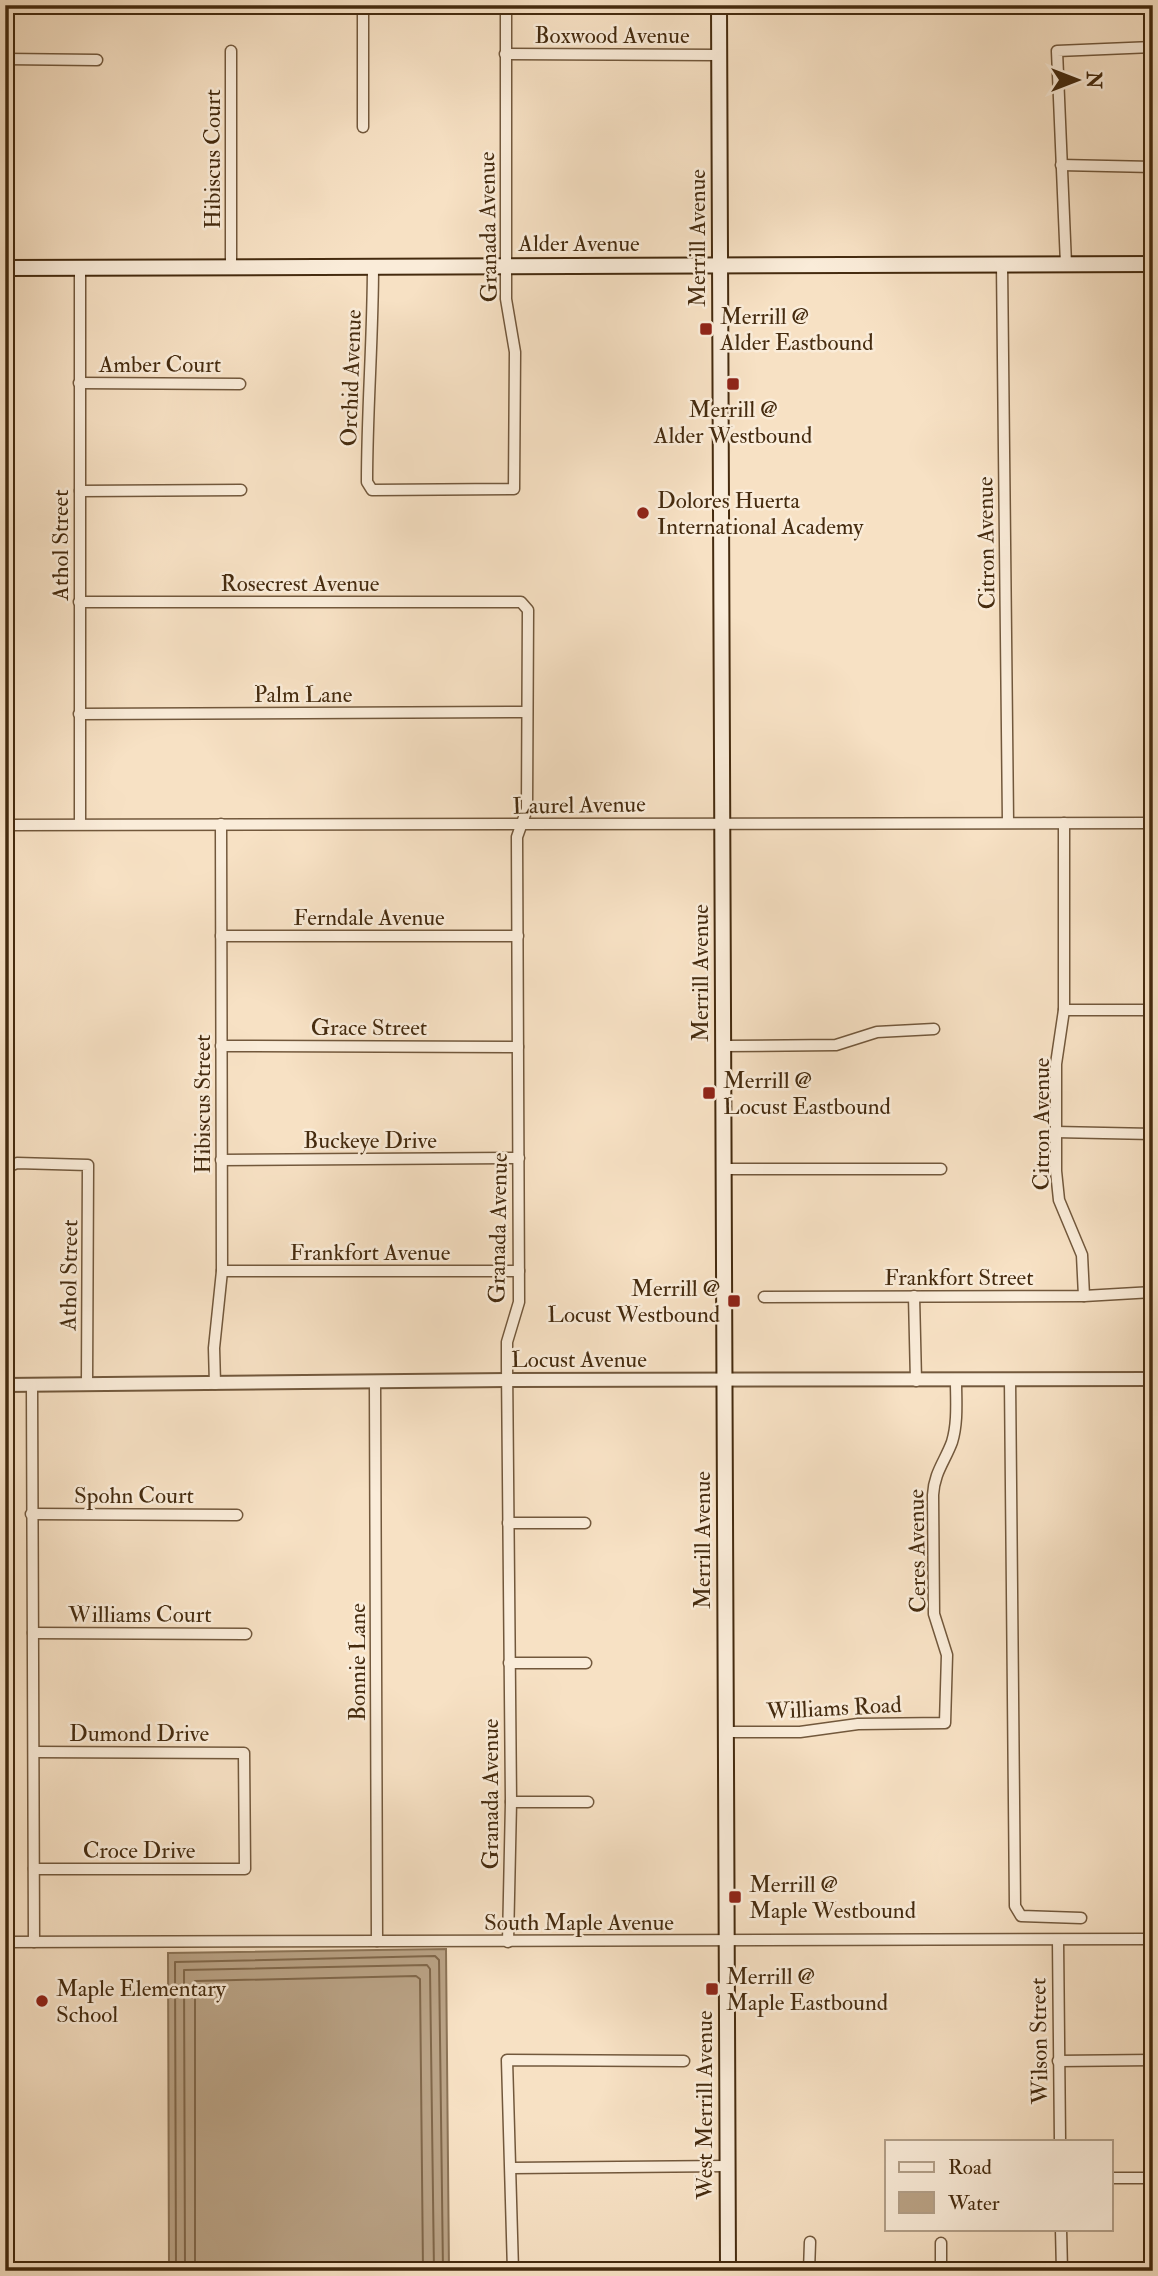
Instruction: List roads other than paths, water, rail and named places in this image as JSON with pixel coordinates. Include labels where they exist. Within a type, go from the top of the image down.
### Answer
[{"type":"main road","name":"Merrill Avenue","points":[[719,5],[725,1940]]},
{"type":"main road","name":"Alder Avenue","points":[[5,268],[1153,264]]},
{"type":"main road","name":"West Merrill Avenue","points":[[725,1940],[727,2271]]},
{"type":"street","points":[[363,5],[363,127]]},
{"type":"street","name":"Granada Avenue","points":[[506,5],[506,299],[514,340],[514,489]]},
{"type":"street","points":[[1066,264],[1057,51],[1153,47]]},
{"type":"street","name":"Hibiscus Court","points":[[231,51],[231,267]]},
{"type":"street","name":"Boxwood Avenue","points":[[505,54],[719,55]]},
{"type":"street","points":[[5,59],[97,60]]},
{"type":"street","points":[[1061,164],[1153,167]]},
{"type":"street","name":"Citron Avenue","points":[[1002,264],[1008,822]]},
{"type":"street","name":"Orchid Avenue","points":[[373,265],[373,345],[367,414],[367,482],[372,490],[514,489]]},
{"type":"street","name":"Athol Street","points":[[80,267],[80,824]]},
{"type":"street","name":"Amber Court","points":[[79,383],[240,384]]},
{"type":"street","points":[[80,491],[241,491]]},
{"type":"street","name":"Granada Avenue","points":[[508,1942],[511,1802],[507,1342],[519,1302],[517,837],[527,809],[528,610],[522,601]]},
{"type":"street","name":"Rosecrest Avenue","points":[[79,602],[522,601]]},
{"type":"street","name":"Palm Lane","points":[[79,714],[527,712]]},
{"type":"street","name":"Citron Avenue","points":[[1064,822],[1064,1010],[1056,1064],[1055,1132],[1059,1200],[1082,1255],[1084,1296]]},
{"type":"street","name":"Laurel Avenue","points":[[5,825],[1153,823]]},
{"type":"street","name":"Hibiscus Street","points":[[215,1384],[214,1348],[222,1271],[220,824]]},
{"type":"street","name":"Ferndale Avenue","points":[[221,936],[518,936]]},
{"type":"street","points":[[1064,1010],[1153,1010]]},
{"type":"street","points":[[723,1046],[836,1045],[877,1032],[934,1029]]},
{"type":"street","name":"Grace Street","points":[[220,1046],[518,1047]]},
{"type":"street","points":[[1055,1132],[1153,1134]]},
{"type":"street","name":"Buckeye Drive","points":[[221,1160],[519,1158]]},
{"type":"street","name":"Athol Street","points":[[5,1168],[17,1163],[88,1165],[87,1385]]},
{"type":"street","points":[[724,1169],[941,1169]]},
{"type":"street","name":"Frankfort Avenue","points":[[222,1271],[519,1271]]},
{"type":"street","points":[[1152,1292],[1152,1379]]},
{"type":"street","name":"Frankfort Street","points":[[764,1297],[1084,1296],[1152,1292]]},
{"type":"street","points":[[914,1296],[916,1381]]},
{"type":"street","name":"Locust Avenue","points":[[5,1385],[507,1380],[1152,1379]]},
{"type":"street","name":"Ceres Avenue","points":[[945,1723],[947,1655],[934,1614],[933,1494],[934,1478],[956,1427],[956,1380]]},
{"type":"street","points":[[1010,1380],[1015,1906],[1024,1917],[1081,1918]]},
{"type":"street","name":"Bonnie Lane","points":[[375,1383],[377,1941]]},
{"type":"street","points":[[32,1385],[34,1942]]},
{"type":"street","name":"Spohn Court","points":[[31,1514],[237,1515]]},
{"type":"street","points":[[508,1523],[585,1523]]},
{"type":"street","name":"Williams Court","points":[[33,1633],[246,1634]]},
{"type":"street","points":[[509,1663],[586,1663]]},
{"type":"street","name":"Williams Road","points":[[725,1732],[800,1732],[858,1724],[945,1723]]},
{"type":"street","name":"Dumond Drive","points":[[34,1752],[244,1753],[245,1869]]},
{"type":"street","points":[[511,1802],[588,1802]]},
{"type":"street","name":"Croce Drive","points":[[34,1869],[245,1869]]},
{"type":"street","name":"Wilson Street","points":[[1058,1940],[1060,2140]]},
{"type":"street","name":"South Maple Avenue","points":[[5,1942],[1153,1940]]},
{"type":"street","points":[[513,2271],[507,2060],[684,2061]]},
{"type":"street","points":[[1059,2061],[1153,2060]]},
{"type":"street","points":[[512,2168],[727,2166]]},
{"type":"street","points":[[1112,2178],[1153,2178]]},
{"type":"street","points":[[1061,2230],[1062,2271]]},
{"type":"street","points":[[809,2271],[810,2242]]},
{"type":"street","points":[[941,2244],[941,2271]]},
{"type":"water","points":[[446,1949],[449,2271],[169,2271],[168,1953]]},
{"type":"place","name":"Merrill @ Alder Eastbound","points":[[706,329]]},
{"type":"place","name":"Merrill @ Alder Westbound","points":[[733,384]]},
{"type":"place","name":"Dolores Huerta International Academy","points":[[643,513]]},
{"type":"place","name":"Merrill @ Locust Eastbound","points":[[709,1093]]},
{"type":"place","name":"Merrill @ Locust Westbound","points":[[734,1301]]},
{"type":"place","name":"Merrill @ Maple Westbound","points":[[735,1897]]},
{"type":"place","name":"Merrill @ Maple Eastbound","points":[[712,1989]]},
{"type":"place","name":"Maple Elementary School","points":[[42,2001]]}]
